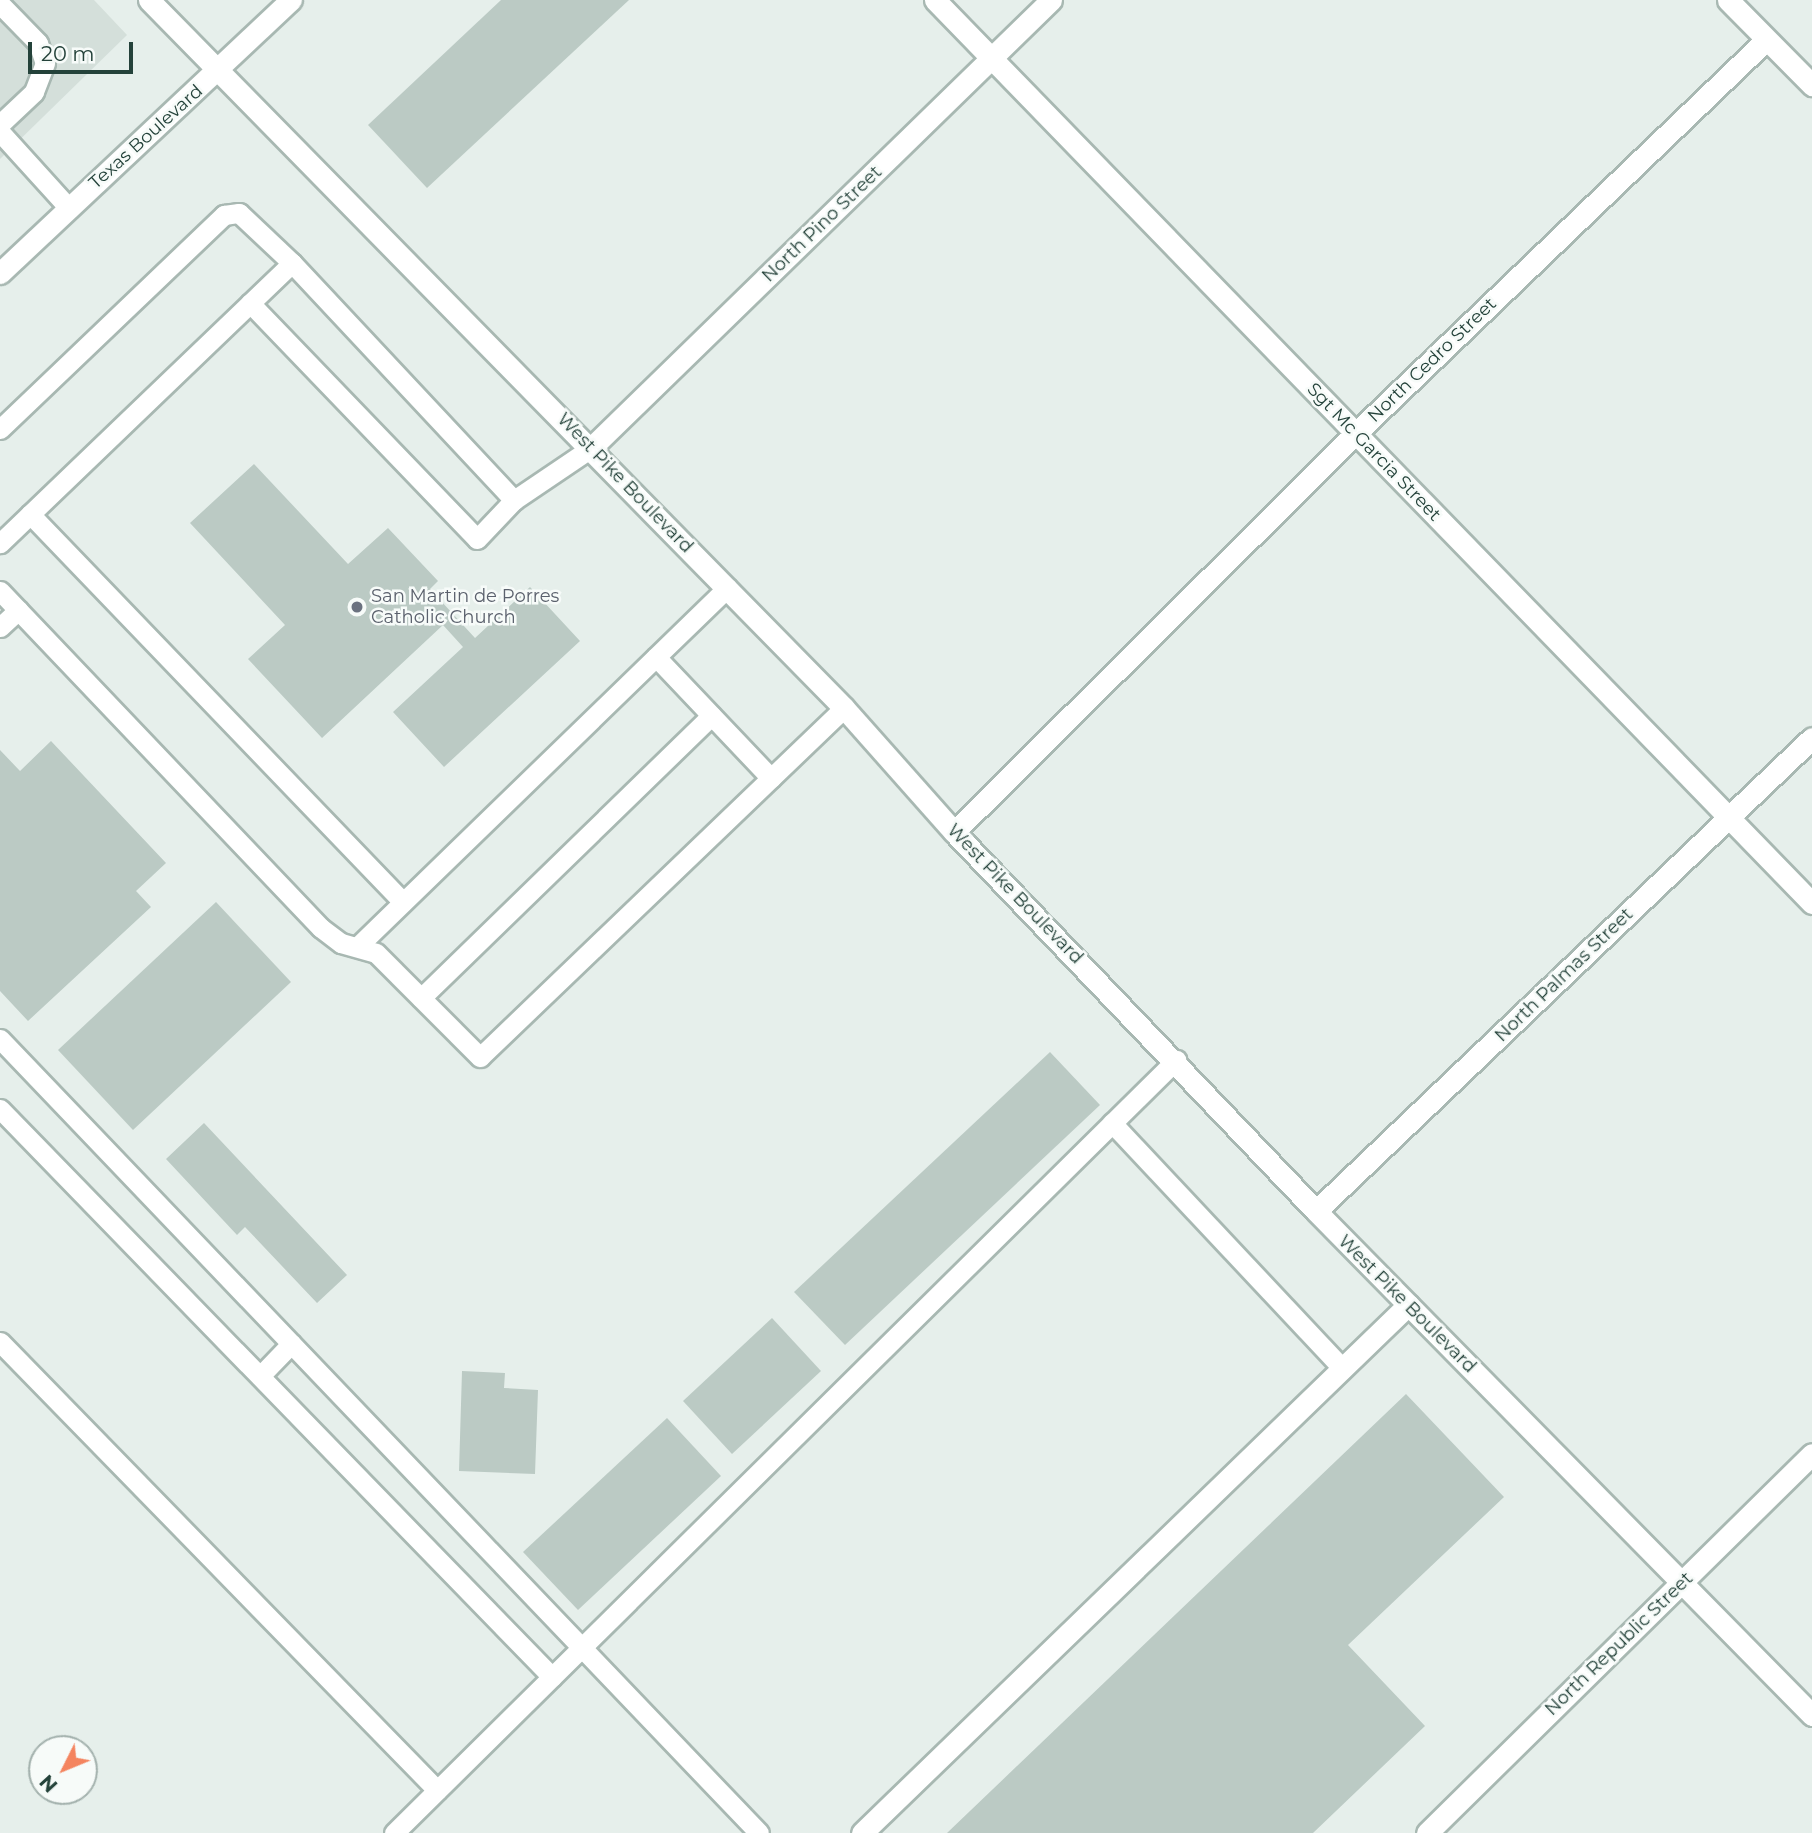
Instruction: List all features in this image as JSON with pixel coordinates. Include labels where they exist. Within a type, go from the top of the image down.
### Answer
[{"type":"street","name":"West Pike Boulevard","points":[[149,0],[727,587],[844,708],[954,832],[1176,1060],[1316,1211],[1812,1715]]},
{"type":"street","name":"Texas Boulevard","points":[[0,273],[218,73],[290,0]]},
{"type":"street","name":"Sgt Mc Garcia Street","points":[[935,0],[1812,903]]},
{"type":"street","name":"North Pino Street","points":[[591,448],[1051,0]]},
{"type":"street","points":[[1728,0],[1812,85]]},
{"type":"street","name":"North Cedro Street","points":[[954,832],[1356,433],[1766,40]]},
{"type":"street","name":"North Palmas Street","points":[[1316,1211],[1812,738]]},
{"type":"street","points":[[862,1833],[1408,1305]]},
{"type":"street","name":"North Republic Street","points":[[1427,1833],[1812,1454]]},
{"type":"lane","points":[[0,4],[38,43],[45,63],[34,92],[0,124]]},
{"type":"lane","points":[[0,132],[68,208]]},
{"type":"lane","points":[[0,429],[224,215],[239,212],[292,263],[514,500]]},
{"type":"lane","points":[[0,543],[292,263]]},
{"type":"lane","points":[[250,303],[477,539],[514,500],[591,448]]},
{"type":"lane","points":[[30,514],[403,902]]},
{"type":"lane","points":[[356,947],[727,587]]},
{"type":"lane","points":[[0,591],[321,928],[356,947],[376,953],[480,1057],[844,708]]},
{"type":"lane","points":[[0,627],[18,610]]},
{"type":"lane","points":[[656,657],[771,778]]},
{"type":"lane","points":[[421,998],[711,716]]},
{"type":"lane","points":[[0,1039],[759,1833]]},
{"type":"lane","points":[[394,1833],[1176,1060]]},
{"type":"lane","points":[[0,1108],[552,1677]]},
{"type":"lane","points":[[1112,1123],[1343,1368]]},
{"type":"lane","points":[[0,1342],[437,1790]]},
{"type":"lane","points":[[260,1376],[291,1344]]},
{"type":"shaded area","points":[[0,0],[94,0],[127,35],[0,159]]},
{"type":"building","points":[[501,0],[629,0],[427,188],[368,125]]},
{"type":"building","name":"San Martin de Porres Catholic Church","points":[[254,464],[348,564],[388,528],[438,581],[430,589],[475,638],[530,587],[580,641],[444,767],[393,712],[463,647],[443,625],[322,738],[248,659],[285,625],[190,523]]},
{"type":"building","points":[[51,741],[166,863],[136,891],[151,907],[28,1021],[0,991],[0,750],[20,771]]},
{"type":"building","points":[[216,902],[291,982],[133,1130],[58,1050]]},
{"type":"building","points":[[1050,1052],[1100,1105],[845,1345],[794,1292]]},
{"type":"building","points":[[204,1123],[347,1275],[317,1303],[245,1227],[237,1235],[166,1159]]},
{"type":"building","points":[[772,1318],[821,1371],[732,1454],[683,1401]]},
{"type":"building","points":[[462,1371],[505,1373],[504,1388],[538,1390],[535,1474],[459,1471]]},
{"type":"building","points":[[1406,1394],[1504,1497],[1348,1645],[1425,1726],[1313,1833],[947,1833]]},
{"type":"building","points":[[667,1418],[721,1476],[578,1610],[523,1552]]},
{"type":"place","name":"San Martin de Porres Catholic Church","points":[[357,607]]}]
